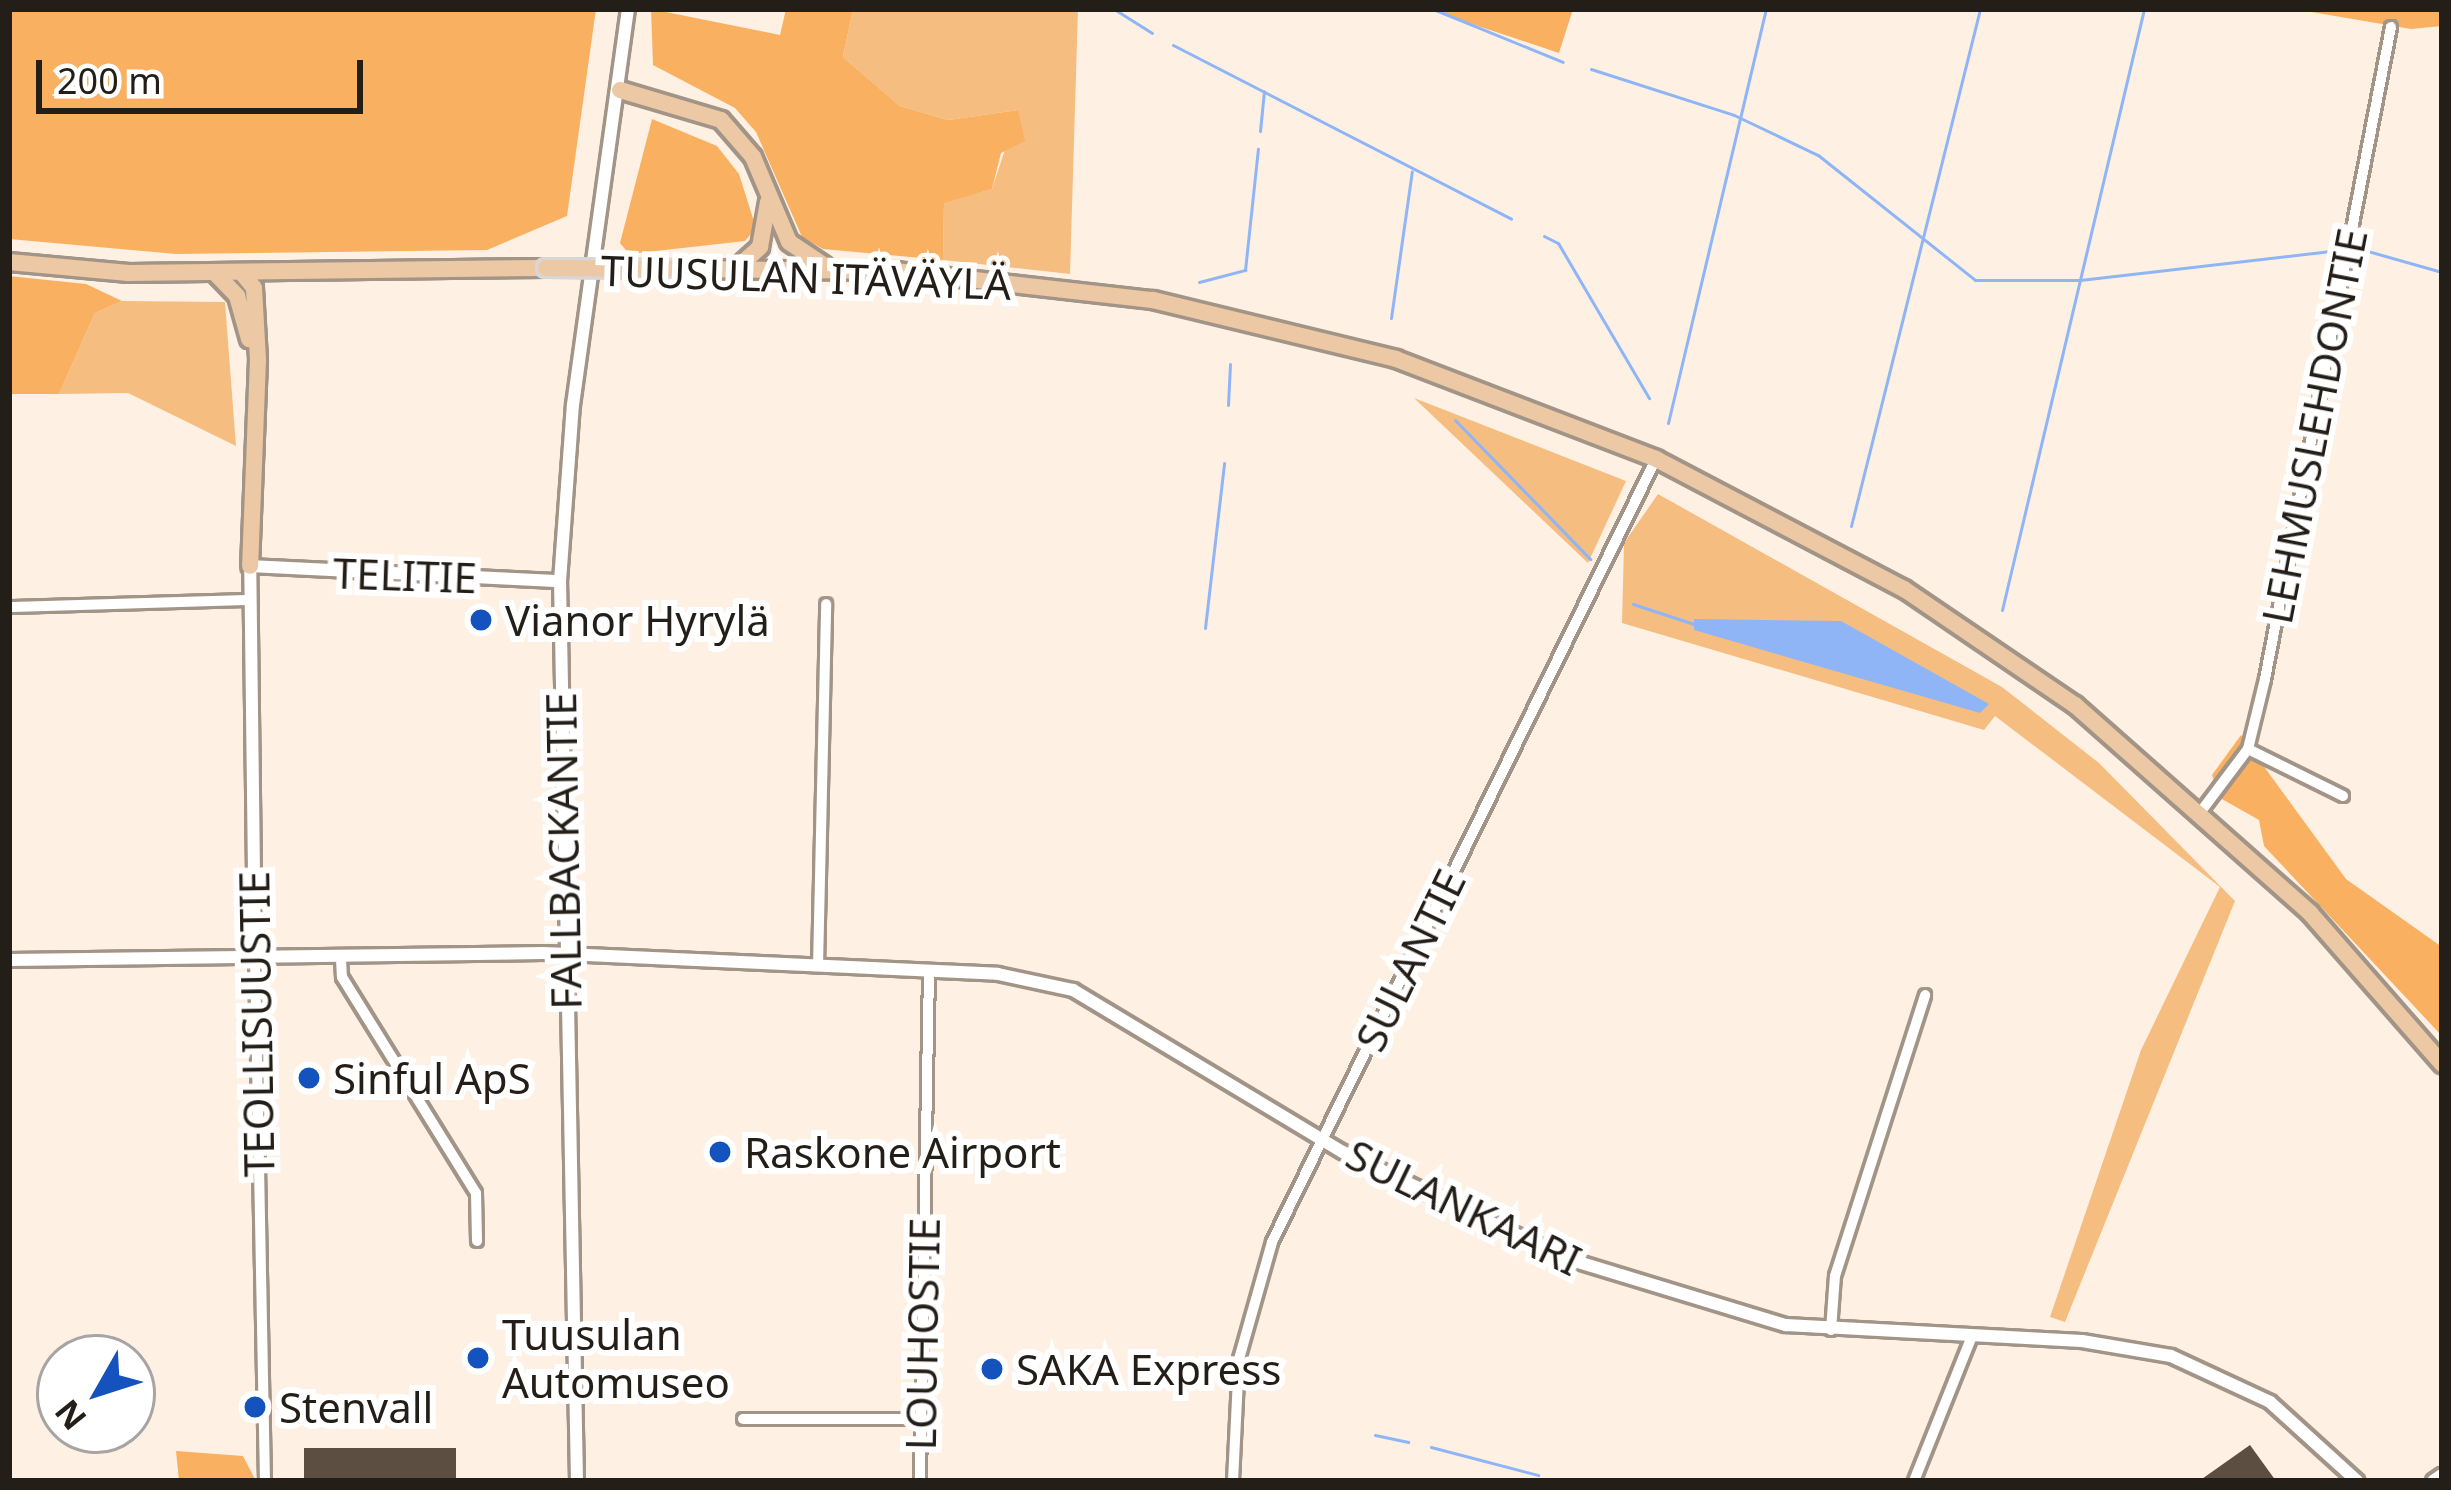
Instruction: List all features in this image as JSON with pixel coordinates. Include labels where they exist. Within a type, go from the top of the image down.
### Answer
[{"type":"main road","points":[[620,89],[722,120],[754,157],[768,201],[789,242],[831,268]]},
{"type":"main road","points":[[734,269],[760,248],[768,201]]},
{"type":"main road","name":"TUUSULAN ITÄVÄYLÄ","points":[[9,262],[215,273],[831,268],[1018,283],[1250,321],[1396,359],[1655,459],[1977,635],[2202,810],[2310,913],[2442,1064]]},
{"type":"main road","points":[[250,566],[264,300],[293,272]]},
{"type":"main road","points":[[215,273],[243,310],[257,423]]},
{"type":"main road","points":[[242,273],[256,305],[257,423]]},
{"type":"street","name":"FALLBACKANTIE","points":[[577,1481],[563,955],[560,581],[573,405],[628,9]]},
{"type":"street","name":"LEHMUSLEHDONTIE","points":[[2202,810],[2248,749],[2392,27]]},
{"type":"street","name":"SULANTIE","points":[[1233,1481],[1239,1359],[1273,1242],[1655,459]]},
{"type":"street","name":"TELITIE","points":[[250,566],[560,581]]},
{"type":"street","name":"TEOLLISUUSTIE","points":[[250,566],[265,1481]]},
{"type":"street","points":[[9,607],[250,600]]},
{"type":"street","points":[[818,966],[826,604]]},
{"type":"street","points":[[2248,749],[2342,796]]},
{"type":"street","name":"SULANKAARI","points":[[9,960],[563,955],[929,971],[1073,990],[1324,1138],[1565,1258],[1750,1319],[1831,1330],[2145,1348],[2198,1365],[2270,1402],[2357,1481]]},
{"type":"street","points":[[341,959],[342,977],[476,1193],[477,1241]]},
{"type":"street","name":"LOUHOSTIE","points":[[920,1481],[929,971]]},
{"type":"street","points":[[1831,1330],[1835,1276],[1925,995]]},
{"type":"street","points":[[1914,1481],[1972,1336]]},
{"type":"street","points":[[743,1419],[921,1419]]},
{"type":"street","points":[[2433,1481],[2442,1475]]},
{"type":"shaded area","points":[[9,9],[596,9],[567,216],[487,250],[176,254],[9,239]]},
{"type":"shaded area","points":[[651,9],[780,35],[786,9],[853,9],[843,57],[900,106],[948,120],[1018,110],[1025,141],[1001,153],[992,189],[944,203],[943,260],[823,249],[802,237],[756,132],[735,108],[653,65]]},
{"type":"shaded area","points":[[853,9],[1078,9],[1070,274],[943,260],[944,202],[992,189],[1018,110],[948,120],[900,106],[843,57]]},
{"type":"shaded area","points":[[1427,9],[1573,9],[1559,53]]},
{"type":"shaded area","points":[[2294,9],[2442,9],[2442,26],[2411,29]]},
{"type":"shaded area","points":[[652,119],[717,146],[739,174],[756,228],[745,241],[629,254],[620,243]]},
{"type":"shaded area","points":[[9,276],[86,284],[122,301],[95,313],[59,394],[9,394]]},
{"type":"shaded area","points":[[122,301],[225,302],[236,446],[128,393],[59,394],[95,313]]},
{"type":"shaded area","points":[[1414,398],[1626,481],[1588,563]]},
{"type":"shaded area","points":[[1658,494],[2002,687],[2099,763],[2235,901],[2065,1322],[2050,1317],[2141,1050],[2220,887],[1995,716],[1984,730],[1622,623],[1624,543]]},
{"type":"shaded area","points":[[2241,735],[2346,879],[2442,947],[2442,1036],[2264,846],[2259,820],[2220,798],[2212,775]]},
{"type":"shaded area","points":[[176,1451],[243,1456],[256,1481],[179,1481]]},
{"type":"water","points":[[1694,619],[1841,621],[1989,704],[1980,713],[1694,630]]},
{"type":"building","points":[[2250,1445],[2276,1481],[2199,1481]]},
{"type":"building","points":[[304,1448],[456,1448],[456,1481],[304,1481]]},
{"type":"waterway","points":[[1114,9],[1152,33]]},
{"type":"waterway","points":[[1433,9],[1563,62]]},
{"type":"waterway","points":[[1668,423],[1766,9]]},
{"type":"waterway","points":[[1851,526],[1980,9]]},
{"type":"waterway","points":[[2002,610],[2144,9]]},
{"type":"waterway","points":[[1173,45],[1511,219]]},
{"type":"waterway","points":[[1591,69],[1734,115],[1818,155],[1975,280],[2080,280],[2341,250]]},
{"type":"waterway","points":[[1260,131],[1264,91]]},
{"type":"waterway","points":[[1199,282],[1245,270],[1258,149]]},
{"type":"waterway","points":[[1391,318],[1412,171]]},
{"type":"waterway","points":[[1544,236],[1558,243],[1649,398]]},
{"type":"waterway","points":[[2357,248],[2442,272]]},
{"type":"waterway","points":[[1228,405],[1230,364]]},
{"type":"waterway","points":[[1455,420],[1590,559]]},
{"type":"waterway","points":[[1205,628],[1224,463]]},
{"type":"waterway","points":[[1633,604],[1694,624]]},
{"type":"waterway","points":[[1375,1435],[1408,1442]]},
{"type":"waterway","points":[[1431,1447],[1538,1475]]},
{"type":"place","name":"Vianor Hyrylä","points":[[481,620]]},
{"type":"place","name":"Sinful ApS","points":[[309,1078]]},
{"type":"place","name":"Raskone Airport","points":[[720,1152]]},
{"type":"place","name":"Tuusulan Automuseo","points":[[478,1358]]},
{"type":"place","name":"SAKA Express","points":[[992,1369]]},
{"type":"place","name":"Stenvall","points":[[255,1407]]}]
